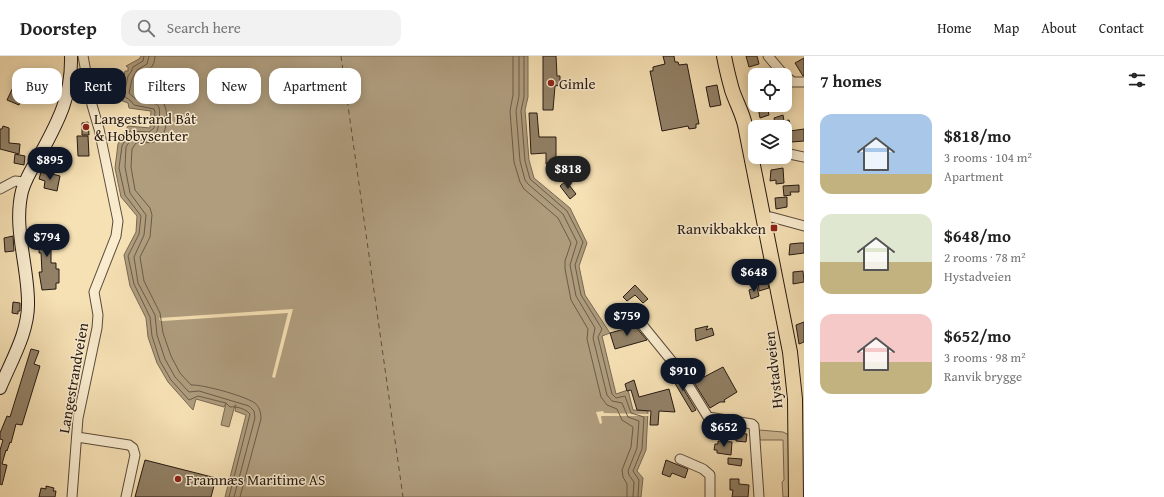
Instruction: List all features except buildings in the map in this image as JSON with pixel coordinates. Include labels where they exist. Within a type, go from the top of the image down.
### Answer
[{"type":"main road","points":[[0,388],[22,337],[28,313],[27,290],[19,223],[20,199],[25,182],[63,109],[69,87],[71,56]]},
{"type":"main road","name":"Hystadveien","points":[[724,56],[732,88],[748,132]]},
{"type":"main road","name":"Hystadveien","points":[[732,56],[743,106],[741,110]]},
{"type":"main road","name":"Hystadveien","points":[[756,164],[764,217],[788,335],[795,406],[796,497]]},
{"type":"street","name":"Langestrandveien","points":[[72,497],[78,418],[97,328],[98,315],[94,292],[116,236],[118,221],[99,129],[92,105],[83,56]]},
{"type":"street","points":[[768,56],[779,68]]},
{"type":"street","points":[[792,80],[794,82],[804,82]]},
{"type":"street","points":[[792,155],[804,156]]},
{"type":"street","points":[[0,189],[15,181],[25,182]]},
{"type":"street","points":[[764,217],[771,217],[804,226]]},
{"type":"street","points":[[640,322],[679,370],[708,417],[752,424],[754,426],[760,497]]},
{"type":"street","points":[[77,437],[129,445],[133,448],[135,455],[126,497]]},
{"type":"street","points":[[680,459],[703,469],[710,475],[710,497]]},
{"type":"shaded area","points":[[759,430],[783,432],[789,435],[789,497],[783,497],[783,440],[760,440]]},
{"type":"water","points":[[141,56],[528,56],[528,97],[525,110],[529,160],[534,178],[570,208],[587,243],[579,266],[585,295],[610,333],[602,336],[616,394],[628,390],[633,410],[648,411],[646,450],[637,471],[643,478],[641,497],[225,497],[246,415],[235,411],[235,405],[229,427],[221,425],[226,403],[224,407],[196,399],[193,410],[168,382],[157,363],[148,337],[146,318],[130,286],[124,255],[136,232],[137,216],[121,197],[115,168],[118,144],[128,126],[150,128],[151,111],[129,108],[128,103],[126,102],[126,71],[128,71],[128,67],[126,66],[139,59]]},
{"type":"pier","points":[[293,309],[275,378],[272,377],[288,313],[163,321],[160,321],[159,318]]},
{"type":"pier","points":[[603,411],[604,413],[650,414],[650,416],[601,416],[602,423],[600,424],[596,412]]},
{"type":"ferry route","points":[[341,56],[403,497]]},
{"type":"place","name":"Gimle","points":[[551,83]]},
{"type":"place","name":"Langestrand Båt & Hobbysenter","points":[[86,127]]},
{"type":"place","name":"Ranvikbakken","points":[[774,228]]},
{"type":"place","name":"Framnæs Maritime AS","points":[[178,479]]}]
